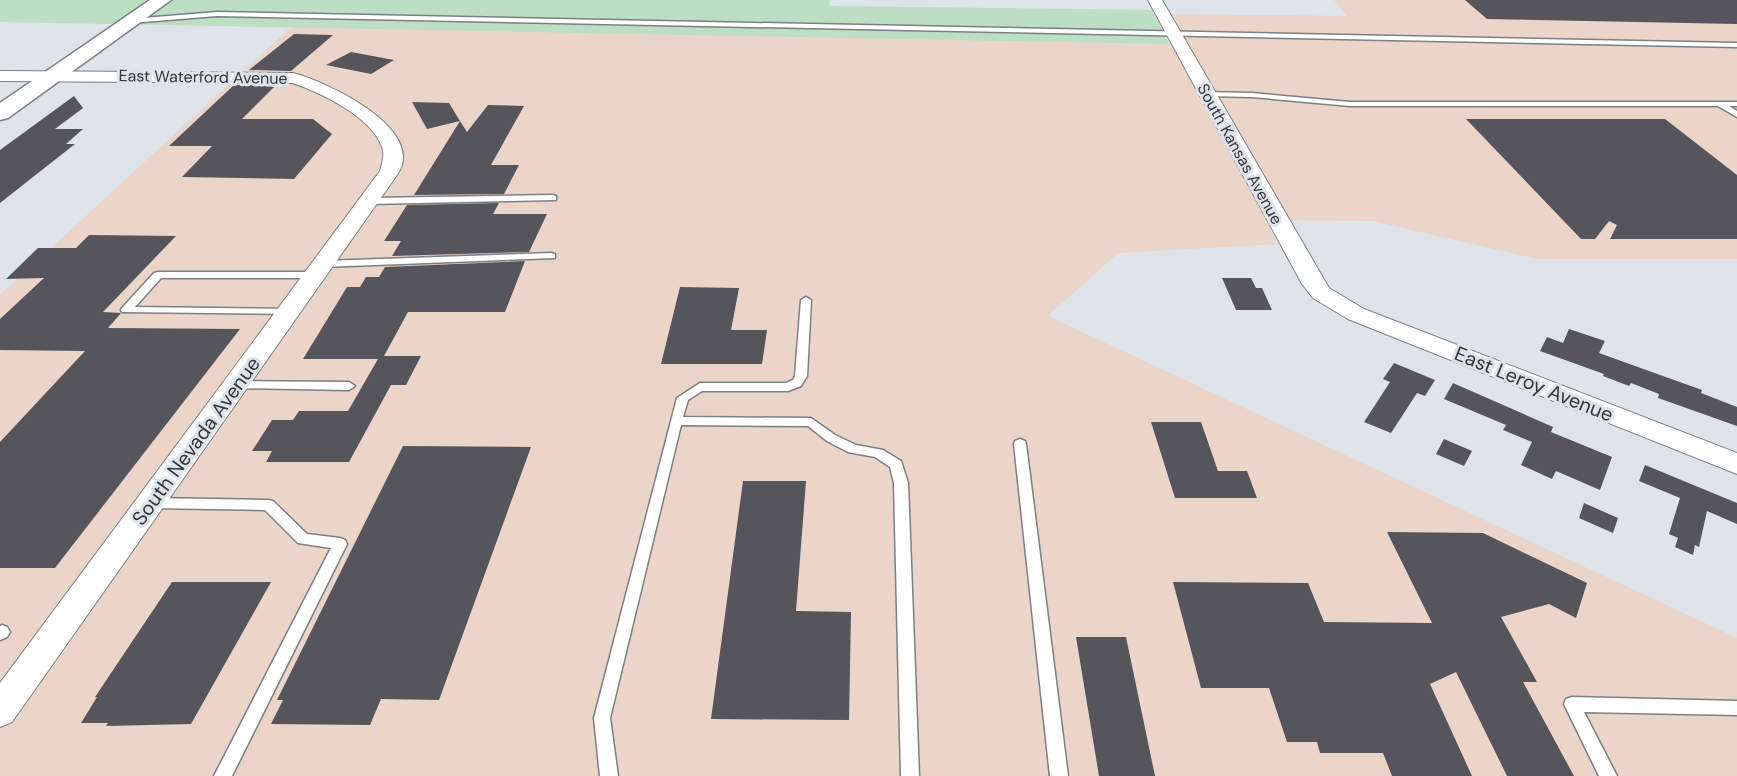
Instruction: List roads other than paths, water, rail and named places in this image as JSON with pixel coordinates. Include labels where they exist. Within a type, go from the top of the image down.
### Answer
[{"type":"street","points":[[0,113],[162,0]]},
{"type":"street","name":"South Kansas Avenue","points":[[1155,0],[1313,284],[1333,301]]},
{"type":"street","name":"East Waterford Avenue","points":[[0,76],[266,76],[312,83],[338,96],[382,130],[393,149],[390,171]]},
{"type":"street","name":"South Nevada Avenue","points":[[0,711],[390,171]]},
{"type":"street","name":"East Leroy Avenue","points":[[1333,301],[1356,314],[1737,464]]},
{"type":"lane","points":[[131,21],[217,14],[1737,45]]},
{"type":"lane","points":[[1206,94],[1252,94],[1350,104],[1737,104]]},
{"type":"lane","points":[[1720,104],[1737,116]]},
{"type":"lane","points":[[369,201],[553,198]]},
{"type":"lane","points":[[290,311],[126,310],[158,275],[319,270],[437,258],[551,256]]},
{"type":"lane","points":[[609,776],[602,718],[682,399],[700,387],[788,387],[796,383],[801,376],[806,300]]},
{"type":"lane","points":[[237,385],[349,386]]},
{"type":"lane","points":[[676,421],[811,422],[831,438],[853,449],[878,453],[896,464],[901,483],[910,776]]},
{"type":"lane","points":[[1020,444],[1059,776]]},
{"type":"lane","points":[[151,503],[268,504],[303,539],[340,544],[223,776]]},
{"type":"lane","points":[[1608,776],[1572,704],[1732,705],[1737,708]]}]
